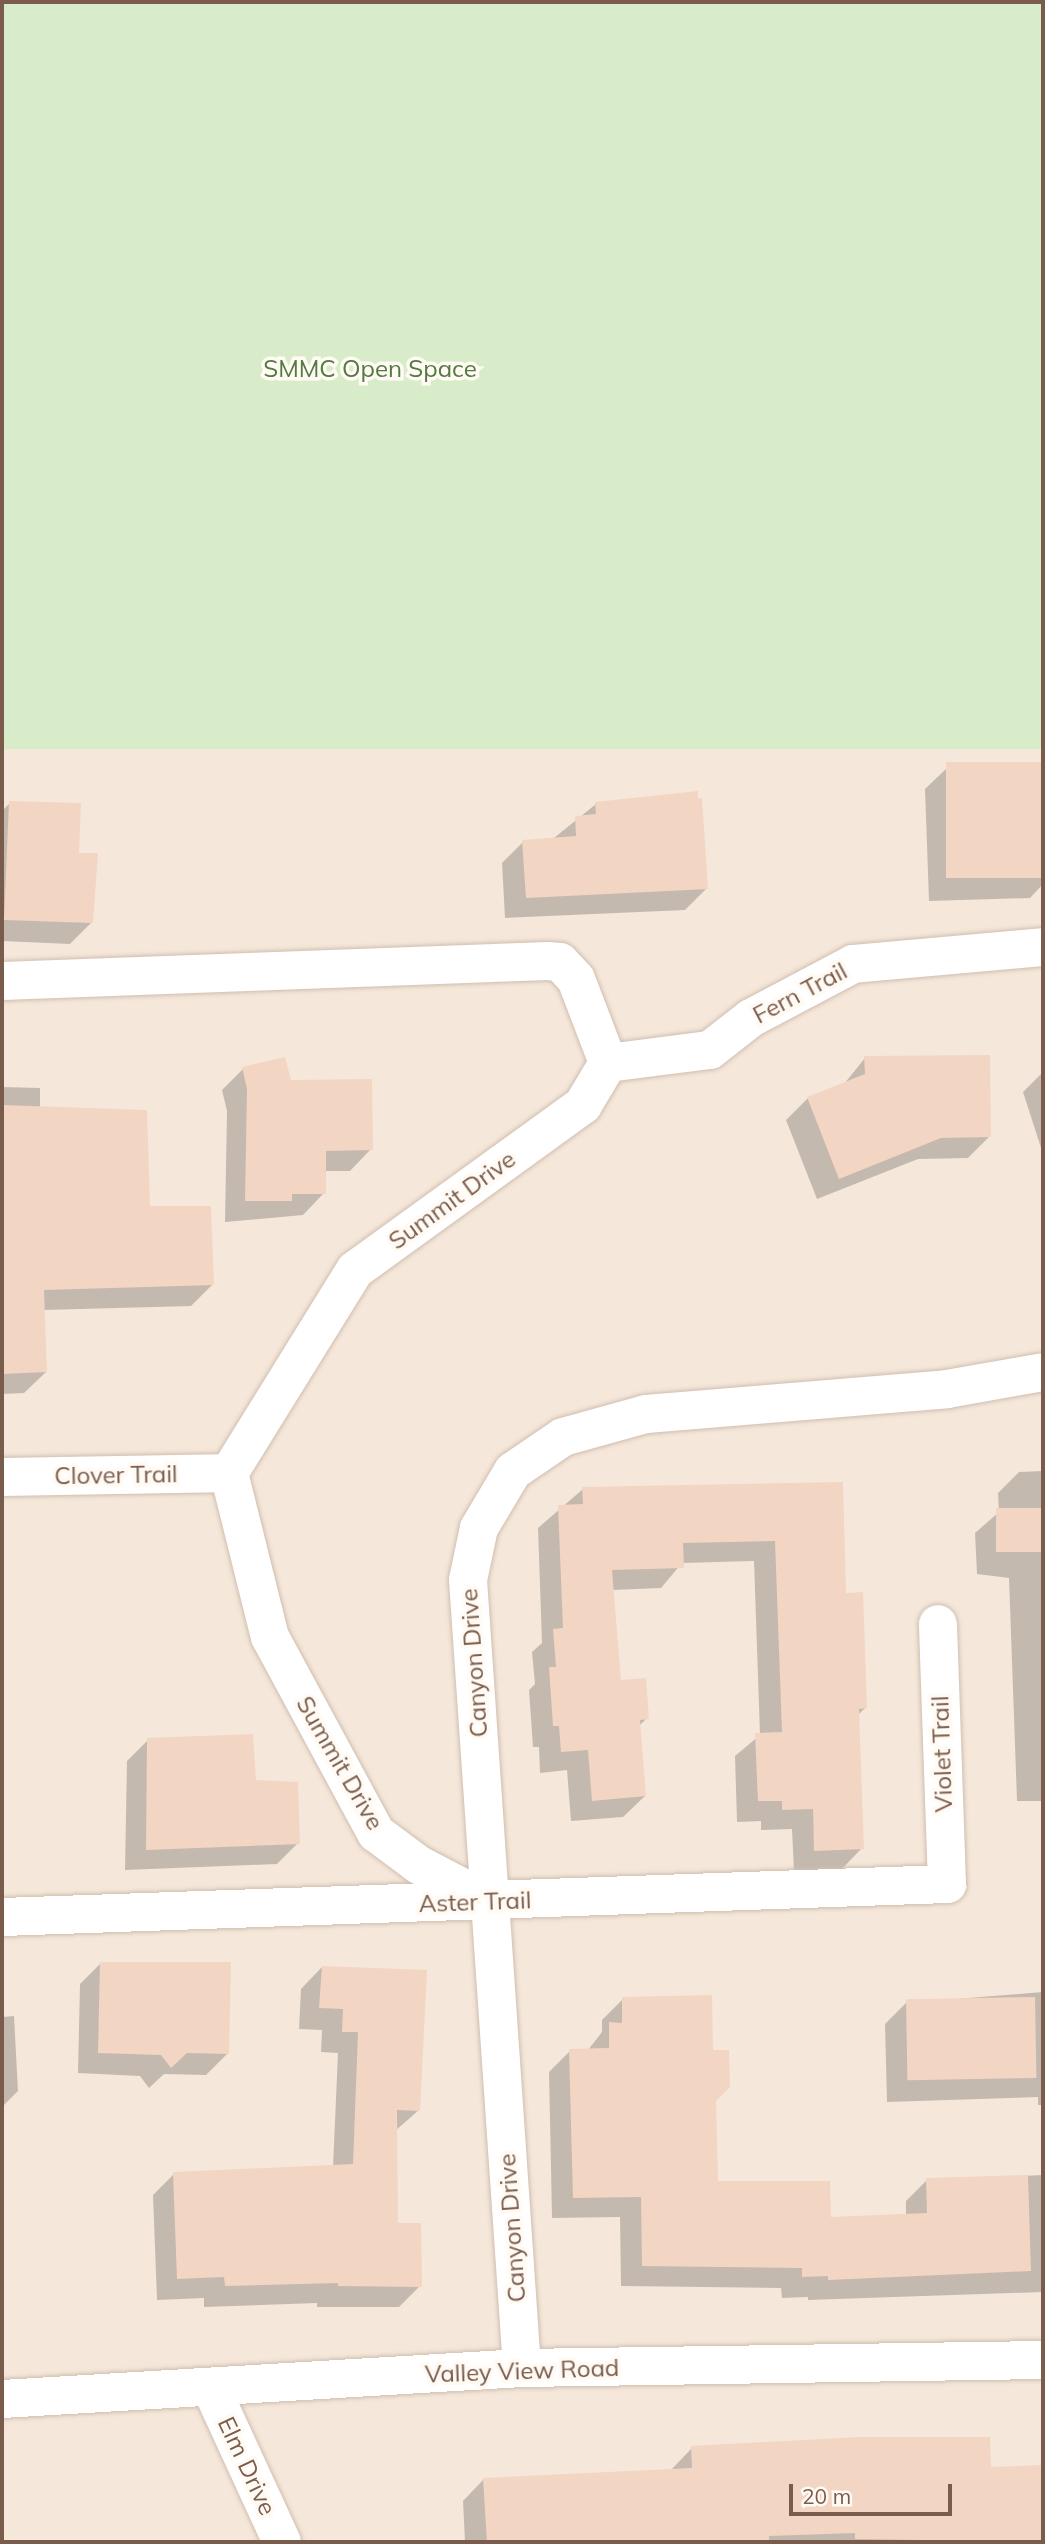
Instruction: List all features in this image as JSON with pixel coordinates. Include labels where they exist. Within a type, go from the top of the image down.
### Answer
[{"type":"street","name":"Fern Trail","points":[[608,1063],[710,1050],[751,1018],[853,964],[1043,947]]},
{"type":"street","points":[[2,981],[560,962],[576,979],[608,1063]]},
{"type":"street","name":"Summit Drive","points":[[490,1902],[419,1865],[376,1833],[270,1637],[229,1473],[355,1270],[583,1105],[608,1063]]},
{"type":"street","name":"Canyon Drive","points":[[522,2368],[468,1580],[479,1528],[513,1471],[564,1437],[646,1414],[947,1389],[1043,1372]]},
{"type":"street","name":"Clover Trail","points":[[2,1477],[229,1473]]},
{"type":"street","name":"Violet Trail","points":[[937,1624],[947,1884]]},
{"type":"street","name":"Aster Trail","points":[[2,1917],[947,1884]]},
{"type":"street","name":"Valley View Road","points":[[2,2399],[212,2390],[522,2368],[1043,2360]]},
{"type":"street","name":"Elm Drive","points":[[212,2390],[282,2542]]},
{"type":"shaded area","points":[[2,688],[1043,688],[1043,2542],[2,2542]]},
{"type":"green space","name":"SMMC Open Space","points":[[2,2],[1043,2],[1043,749],[2,749]]},
{"type":"building","points":[[946,762],[1043,762],[1043,878],[946,878]]},
{"type":"building","points":[[698,791],[698,798],[702,798],[708,889],[526,898],[522,840],[576,836],[575,816],[596,814],[595,802]]},
{"type":"building","points":[[9,801],[81,803],[79,853],[98,853],[93,923],[4,920]]},
{"type":"building","points":[[990,1055],[991,1137],[941,1138],[839,1179],[807,1097],[865,1074],[864,1056]]},
{"type":"building","points":[[285,1057],[291,1080],[372,1079],[373,1150],[326,1151],[326,1194],[292,1194],[292,1201],[245,1201],[247,1089],[242,1067]]},
{"type":"building","points":[[2,1105],[147,1110],[150,1206],[211,1206],[214,1285],[44,1290],[47,1372],[2,1374]]},
{"type":"building","points":[[843,1482],[846,1593],[863,1592],[867,1708],[859,1709],[864,1849],[814,1851],[813,1809],[782,1810],[782,1801],[758,1801],[755,1733],[782,1732],[775,1541],[683,1543],[684,1568],[612,1570],[621,1680],[646,1678],[649,1719],[640,1720],[646,1796],[592,1801],[588,1750],[561,1752],[559,1726],[553,1726],[549,1667],[556,1667],[553,1629],[563,1628],[558,1505],[583,1504],[582,1487]]},
{"type":"building","points":[[996,1508],[1043,1508],[1043,1552],[996,1552]]},
{"type":"building","points":[[253,1734],[256,1780],[298,1782],[300,1844],[146,1850],[147,1738]]},
{"type":"building","points":[[100,1962],[231,1962],[229,2054],[187,2053],[171,2068],[161,2055],[98,2053]]},
{"type":"building","points":[[322,1966],[427,1970],[420,2111],[397,2110],[398,2223],[421,2223],[422,2287],[338,2286],[338,2283],[225,2286],[224,2277],[177,2279],[173,2172],[353,2164],[358,2032],[342,2032],[343,2009],[319,2008]]},
{"type":"building","points":[[712,1995],[713,2050],[729,2050],[730,2087],[716,2101],[718,2181],[830,2181],[831,2217],[927,2213],[926,2178],[1028,2175],[1031,2271],[828,2280],[828,2276],[802,2277],[802,2268],[642,2266],[641,2197],[573,2198],[569,2049],[609,2048],[609,2022],[622,2023],[622,1997]]},
{"type":"building","points":[[1035,1997],[1036,2078],[907,2080],[906,1999]]},
{"type":"building","points":[[859,2437],[990,2437],[991,2467],[1043,2465],[1043,2542],[855,2539],[855,2533],[769,2536],[769,2542],[487,2542],[483,2478],[692,2468],[691,2446]]}]
